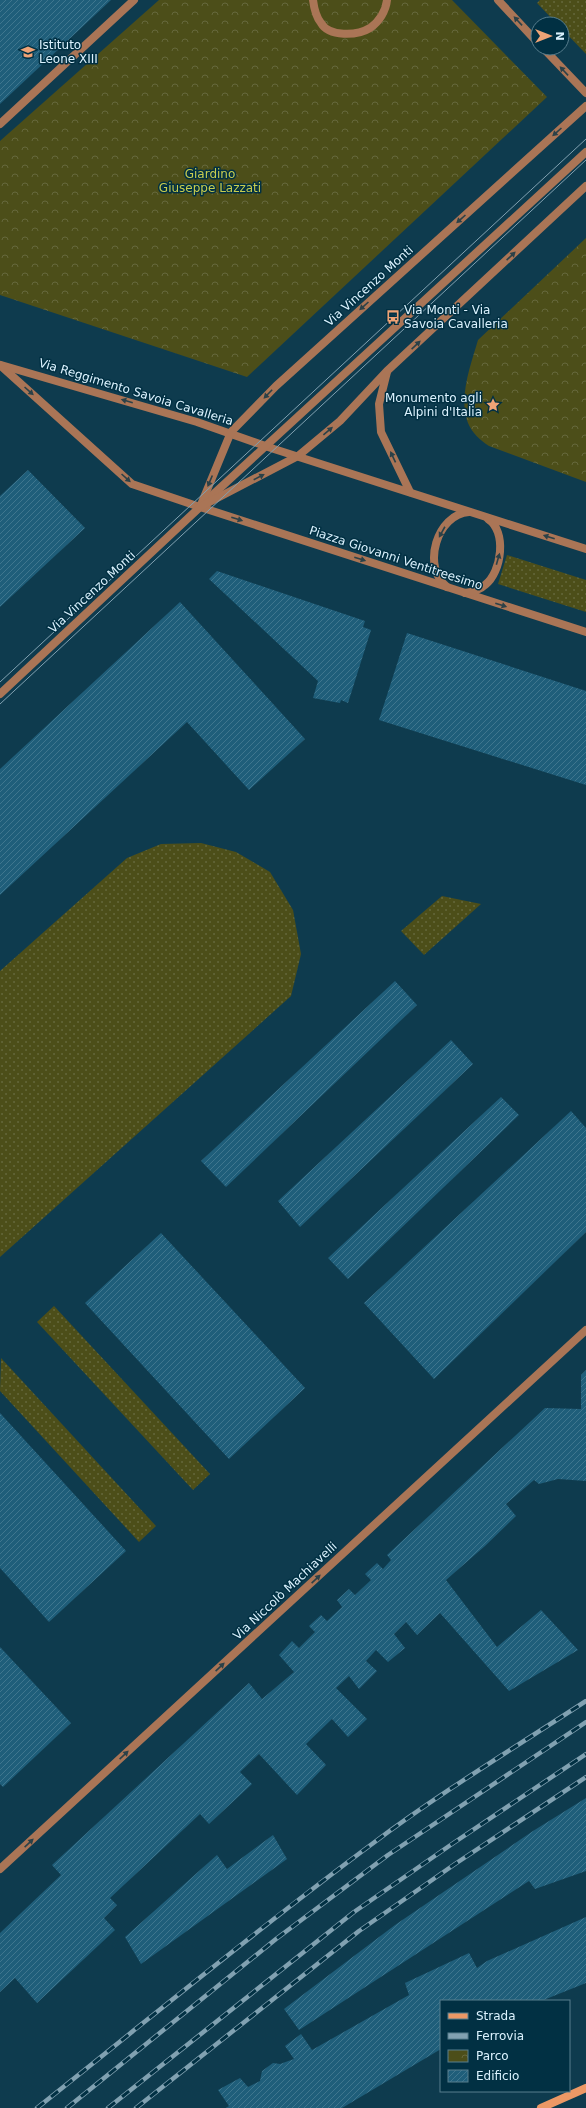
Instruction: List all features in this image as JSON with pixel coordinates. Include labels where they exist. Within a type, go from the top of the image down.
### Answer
[{"type":"main road","points":[[541,2108],[586,2088]]},
{"type":"street","points":[[0,124],[134,0]]},
{"type":"street","points":[[312,0],[321,24],[328,30],[340,33],[355,33],[370,28],[386,9],[387,0]]},
{"type":"street","points":[[498,0],[530,34]]},
{"type":"street","points":[[551,56],[586,93]]},
{"type":"street","name":"Via Vincenzo Monti","points":[[200,507],[231,432],[276,386],[586,106]]},
{"type":"street","points":[[200,507],[265,445],[586,152]]},
{"type":"street","name":"Via Vincenzo Monti","points":[[0,694],[200,507],[298,456],[340,421],[387,371],[586,186]]},
{"type":"street","name":"Via Reggimento Savoia Cavalleria","points":[[0,365],[231,432],[298,456]]},
{"type":"street","name":"Via Reggimento Savoia Cavalleria","points":[[0,365],[132,484],[200,507]]},
{"type":"street","points":[[387,371],[379,404],[381,432],[410,492]]},
{"type":"street","points":[[298,456],[586,549]]},
{"type":"street","name":"Piazza Giovanni Ventitreesimo","points":[[200,507],[586,632]]},
{"type":"street","points":[[449,588],[442,582],[436,571],[434,556],[438,539],[448,520],[460,513],[471,512]]},
{"type":"street","points":[[464,593],[473,592],[486,585],[499,557],[501,545],[499,532],[492,521],[484,516]]},
{"type":"street","name":"Via Niccolò Machiavelli","points":[[0,1869],[586,1330]]},
{"type":"green space","name":"Giardino Giuseppe Lazzati","points":[[159,0],[452,0],[547,97],[247,377],[0,295],[0,141]]},
{"type":"green space","points":[[540,0],[586,0],[586,54],[570,37],[570,16],[549,16],[537,3]]},
{"type":"green space","points":[[586,238],[586,482],[489,446],[477,436],[470,427],[465,413],[464,403],[469,370],[478,340]]},
{"type":"green space","points":[[507,555],[586,580],[586,612],[498,584]]},
{"type":"green space","points":[[201,843],[236,852],[270,872],[293,910],[301,954],[291,996],[0,1257],[0,971],[127,858],[161,844]]},
{"type":"green space","points":[[442,896],[481,904],[424,955],[401,931]]},
{"type":"green space","points":[[54,1306],[210,1474],[193,1490],[37,1322]]},
{"type":"green space","points":[[1,1358],[156,1526],[139,1542],[0,1391]]},
{"type":"building","name":"Istituto Leone XIII","points":[[0,0],[111,0],[0,104]]},
{"type":"building","points":[[28,470],[85,528],[0,607],[0,496]]},
{"type":"building","points":[[217,571],[365,621],[363,627],[371,630],[348,703],[341,700],[340,703],[313,698],[318,681],[209,579]]},
{"type":"building","points":[[180,602],[305,739],[249,790],[187,722],[0,895],[0,769]]},
{"type":"building","points":[[407,633],[586,691],[586,785],[379,720]]},
{"type":"building","points":[[395,981],[417,1005],[226,1187],[201,1161]]},
{"type":"building","points":[[451,1040],[473,1064],[300,1227],[278,1201]]},
{"type":"building","points":[[501,1097],[519,1115],[348,1279],[328,1258]]},
{"type":"building","points":[[571,1111],[586,1128],[586,1232],[434,1379],[364,1303]]},
{"type":"building","points":[[161,1233],[305,1388],[229,1459],[85,1303]]},
{"type":"building","points":[[586,1370],[586,1481],[558,1479],[539,1484],[534,1480],[506,1504],[516,1516],[485,1546],[446,1580],[497,1647],[541,1610],[578,1650],[509,1691],[440,1613],[417,1635],[406,1622],[394,1634],[405,1648],[388,1662],[376,1650],[366,1661],[377,1671],[359,1689],[349,1676],[336,1688],[367,1719],[348,1737],[332,1719],[306,1744],[326,1765],[297,1795],[259,1754],[240,1772],[252,1784],[209,1824],[200,1814],[110,1898],[117,1905],[104,1918],[115,1930],[37,2003],[15,1978],[0,1992],[0,1933],[61,1875],[52,1865],[249,1683],[262,1699],[294,1672],[279,1655],[292,1641],[299,1648],[315,1632],[309,1626],[321,1615],[327,1621],[342,1607],[337,1600],[349,1589],[355,1595],[371,1580],[365,1574],[377,1563],[383,1569],[391,1560],[387,1555],[545,1408],[581,1409],[581,1375]]},
{"type":"building","points":[[0,1413],[126,1551],[49,1622],[0,1568]]},
{"type":"building","points":[[0,1647],[71,1723],[3,1787],[0,1784]]},
{"type":"building","points":[[586,1798],[586,1871],[535,1889],[529,1881],[299,2030],[284,2009],[395,1925],[533,1831]]},
{"type":"building","points":[[273,1835],[287,1859],[141,1964],[125,1937],[217,1855],[227,1869]]},
{"type":"building","points":[[586,1917],[586,1983],[544,2000],[440,2000],[440,2050],[342,2108],[226,2108],[229,2106],[218,2090],[240,2078],[248,2087],[260,2081],[262,2071],[273,2063],[280,2064],[294,2059],[285,2046],[301,2034],[312,2050],[409,1995],[405,1983],[469,1953],[477,1968],[487,1961]]},
{"type":"tram line","points":[[0,682],[586,139]]},
{"type":"tram line","points":[[0,704],[586,160]]},
{"type":"railway","points":[[37,2108],[245,1942],[372,1844],[451,1789],[586,1701]]},
{"type":"railway","points":[[67,2108],[276,1939],[388,1855],[586,1722]]},
{"type":"railway","points":[[108,2108],[354,1912],[586,1754]]},
{"type":"railway","points":[[136,2108],[359,1931],[455,1864],[586,1777]]},
{"type":"place","name":"Istituto Leone XIII","points":[[28,52]]},
{"type":"place","name":"Via Monti - Via Savoia Cavalleria","points":[[393,317]]},
{"type":"place","name":"Monumento agli Alpini d'Italia","points":[[493,405]]}]
